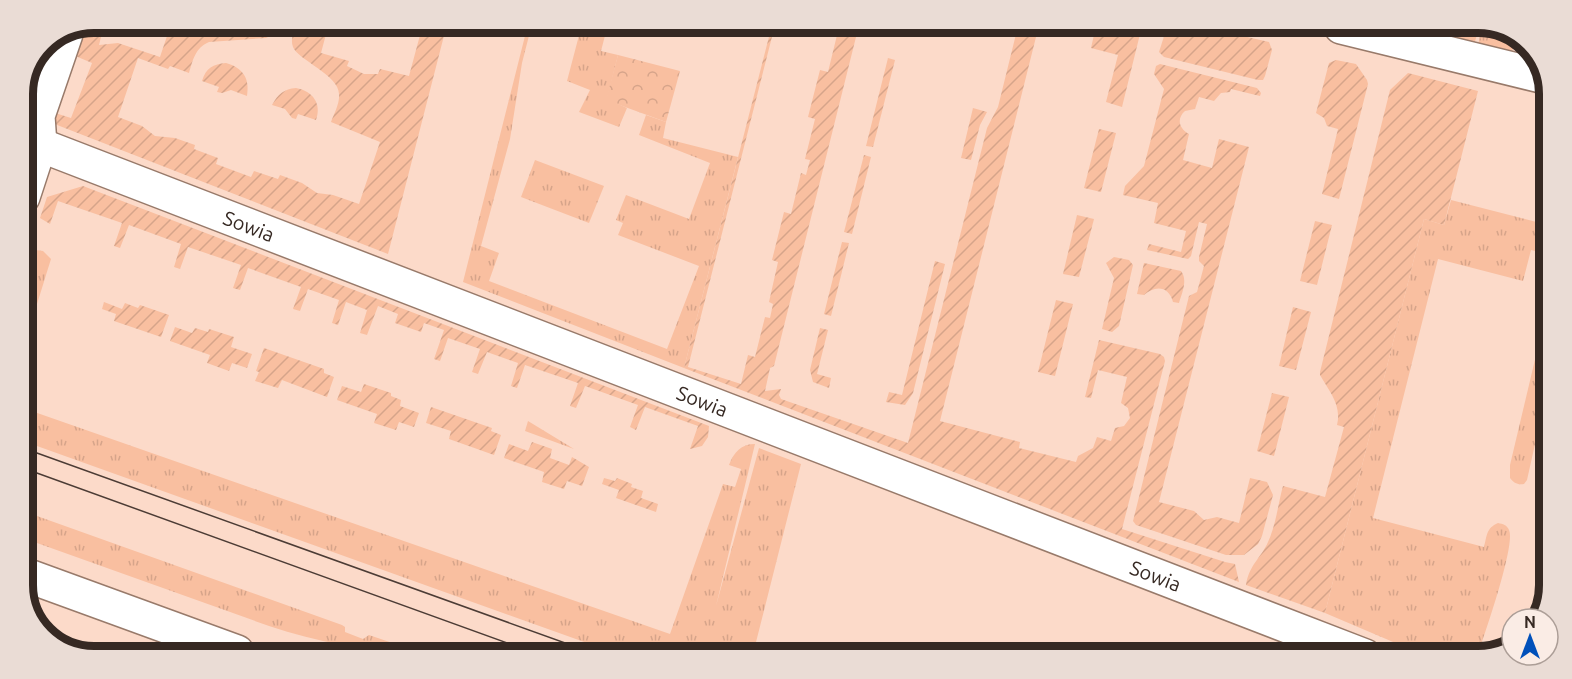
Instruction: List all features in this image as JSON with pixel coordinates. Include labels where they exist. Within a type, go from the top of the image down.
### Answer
[{"type":"street","points":[[1365,33],[1536,75]]},
{"type":"street","points":[[33,166],[40,145],[38,116],[63,41]]},
{"type":"street","name":"Sowia","points":[[40,145],[1339,646]]},
{"type":"street","points":[[33,578],[221,646]]},
{"type":"green space","points":[[168,33],[273,33],[266,38],[209,42],[195,55],[189,73],[170,66],[168,69],[138,58],[118,117],[142,126],[155,136],[175,138],[195,145],[194,149],[218,158],[216,164],[251,177],[254,171],[278,179],[280,175],[302,183],[317,193],[333,195],[359,204],[380,142],[331,122],[339,101],[337,87],[326,74],[296,52],[292,44],[293,33],[326,33],[321,53],[349,61],[347,66],[364,74],[378,74],[380,69],[409,76],[421,33],[445,33],[388,254],[52,123],[52,112],[71,118],[92,63],[73,55],[83,35],[101,37],[99,45],[118,43],[160,57]]},
{"type":"green space","points":[[526,33],[530,33],[522,63],[510,139],[481,246],[499,253],[489,281],[667,349],[699,266],[618,235],[623,223],[616,220],[626,195],[689,219],[710,163],[639,135],[646,115],[666,122],[663,138],[738,157],[684,368],[463,282]]},
{"type":"green space","points":[[580,33],[606,33],[601,51],[618,55],[607,99],[627,108],[619,127],[579,112],[590,90],[567,81]]},
{"type":"green space","points":[[770,33],[773,33],[688,367],[741,384],[748,355],[755,357],[765,317],[770,318],[773,304],[769,302],[778,262],[772,260],[784,212],[791,214],[801,173],[806,175],[810,160],[805,159],[815,119],[808,117],[820,70],[828,72],[838,33],[857,33],[774,366],[770,368],[765,391],[781,389],[779,395],[781,399],[908,443],[987,128],[998,107],[1016,33],[1037,33],[940,421],[1020,442],[1019,448],[1076,462],[1078,456],[1093,448],[1097,437],[1111,441],[1115,428],[1124,426],[1130,418],[1128,408],[1121,403],[1127,377],[1098,370],[1091,398],[1085,397],[1099,340],[1160,354],[1165,361],[1122,529],[1235,564],[1239,582],[684,368]]},
{"type":"green space","points":[[1094,33],[1140,33],[1122,107],[1106,102],[1118,55],[1091,48]]},
{"type":"green space","points":[[1165,33],[1230,33],[1269,42],[1272,50],[1263,80],[1164,57],[1159,52]]},
{"type":"green space","points":[[1445,33],[1478,33],[1473,48],[1445,41]]},
{"type":"green space","points":[[1481,33],[1490,34],[1514,45],[1511,56],[1477,49]]},
{"type":"green space","points":[[618,55],[680,71],[666,122],[606,100]]},
{"type":"green space","points":[[888,58],[895,60],[873,147],[866,146]]},
{"type":"green space","points":[[1336,60],[1356,64],[1368,84],[1339,199],[1322,194],[1338,129],[1327,126],[1324,118],[1316,113],[1329,63]]},
{"type":"green space","points":[[226,63],[237,68],[244,75],[248,90],[247,96],[231,90],[217,92],[219,87],[202,81],[211,68],[217,64]]},
{"type":"green space","points":[[1160,64],[1257,88],[1261,93],[1260,96],[1231,89],[1230,92],[1221,93],[1214,101],[1199,97],[1195,109],[1185,111],[1180,120],[1181,126],[1189,134],[1183,160],[1212,168],[1219,139],[1249,147],[1159,502],[1194,511],[1204,520],[1217,517],[1239,523],[1250,478],[1267,482],[1273,495],[1262,536],[1258,544],[1244,555],[1226,555],[1136,525],[1133,521],[1189,296],[1197,292],[1204,266],[1199,261],[1199,257],[1207,224],[1199,222],[1191,256],[1188,259],[1147,250],[1149,244],[1181,252],[1186,231],[1154,223],[1158,203],[1123,195],[1125,186],[1144,166],[1164,89],[1154,74],[1156,66]]},
{"type":"green space","points":[[1408,73],[1478,91],[1444,225],[1424,219],[1325,613],[1246,585],[1252,567],[1271,535],[1283,486],[1325,497],[1344,427],[1337,425],[1338,411],[1320,372],[1390,90]]},
{"type":"green space","points":[[296,88],[307,92],[315,99],[318,109],[316,120],[298,114],[296,119],[292,118],[285,109],[272,105],[282,93]]},
{"type":"green space","points":[[973,108],[987,112],[980,125],[971,160],[961,158]]},
{"type":"green space","points":[[1099,129],[1116,133],[1101,192],[1084,188]]},
{"type":"green space","points":[[864,155],[871,157],[852,234],[844,232]]},
{"type":"green space","points":[[535,160],[604,186],[589,223],[521,197]]},
{"type":"green space","points":[[83,186],[709,426],[708,437],[702,446],[690,449],[698,426],[645,407],[636,430],[630,427],[638,405],[585,386],[576,408],[570,406],[578,383],[525,365],[517,388],[511,386],[518,363],[487,352],[478,374],[472,372],[480,349],[448,338],[440,361],[434,359],[444,330],[424,323],[421,332],[395,323],[398,314],[378,306],[367,335],[360,333],[367,310],[346,302],[338,325],[332,323],[339,300],[308,289],[300,311],[293,309],[301,287],[248,268],[240,290],[233,288],[241,265],[188,247],[180,269],[174,267],[181,244],[129,225],[120,248],[114,246],[122,223],[58,201],[50,224],[40,218],[47,197]]},
{"type":"green space","points":[[1451,200],[1539,223],[1539,252],[1531,250],[1523,281],[1438,259],[1373,518],[1484,547],[1491,527],[1498,523],[1507,527],[1510,539],[1504,571],[1480,646],[1403,646],[1325,613],[1424,219],[1444,225]]},
{"type":"green space","points":[[1077,215],[1094,219],[1079,277],[1063,274]]},
{"type":"green space","points":[[1315,221],[1332,225],[1317,285],[1300,281]]},
{"type":"green space","points":[[842,242],[849,243],[831,316],[824,314]]},
{"type":"green space","points":[[33,250],[43,251],[51,259],[33,317]]},
{"type":"green space","points":[[1114,257],[1129,260],[1133,265],[1119,326],[1112,332],[1102,329],[1114,278],[1106,263]]},
{"type":"green space","points":[[935,261],[945,264],[913,393],[905,405],[886,402],[889,392],[902,395]]},
{"type":"green space","points":[[1144,263],[1181,271],[1184,282],[1179,303],[1173,302],[1168,293],[1161,289],[1144,295],[1137,294]]},
{"type":"green space","points":[[1056,300],[1073,304],[1055,376],[1038,372]]},
{"type":"green space","points":[[104,302],[122,309],[125,303],[138,308],[140,305],[169,315],[161,337],[114,321],[116,314],[102,309]]},
{"type":"green space","points":[[1293,307],[1311,312],[1296,370],[1279,366]]},
{"type":"green space","points":[[175,327],[192,333],[195,328],[208,332],[209,329],[234,337],[231,347],[252,354],[247,368],[232,363],[229,371],[207,363],[210,355],[170,341]]},
{"type":"green space","points":[[820,328],[828,330],[817,374],[831,378],[829,388],[813,382],[810,370]]},
{"type":"green space","points":[[264,348],[324,369],[324,373],[334,377],[327,397],[282,380],[278,388],[255,381]]},
{"type":"green space","points":[[1539,348],[1539,426],[1527,480],[1524,484],[1518,484],[1510,478],[1510,465]]},
{"type":"green space","points":[[364,384],[391,393],[391,396],[401,400],[400,406],[419,413],[414,427],[399,422],[396,430],[374,423],[377,414],[337,400],[342,386],[361,392]]},
{"type":"green space","points":[[1272,393],[1289,397],[1274,456],[1257,451]]},
{"type":"green space","points":[[431,407],[492,428],[491,431],[501,435],[494,455],[449,439],[451,431],[426,423]]},
{"type":"green space","points":[[33,411],[670,634],[723,484],[735,487],[741,469],[729,465],[733,456],[742,447],[755,444],[716,606],[759,448],[801,464],[755,646],[595,646],[33,445]]},
{"type":"green space","points":[[528,421],[574,449],[525,431]]},
{"type":"green space","points":[[532,442],[552,449],[550,458],[569,465],[572,457],[589,467],[582,486],[567,481],[564,489],[542,482],[544,472],[504,458],[509,444],[528,451]]},
{"type":"green space","points":[[604,478],[615,481],[617,478],[643,491],[641,498],[658,504],[656,512],[616,498],[619,490],[602,484]]},
{"type":"green space","points":[[33,515],[342,625],[345,627],[345,632],[363,639],[369,635],[401,646],[343,645],[269,626],[33,542]]},
{"type":"tram line","points":[[33,452],[574,646]]},
{"type":"tram line","points":[[33,472],[516,646]]}]
